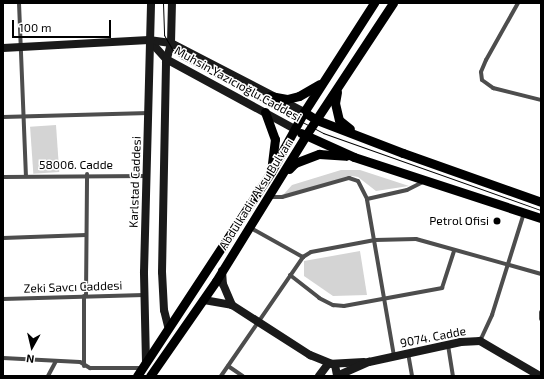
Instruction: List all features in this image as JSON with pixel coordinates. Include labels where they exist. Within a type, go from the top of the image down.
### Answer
[{"type":"main road","name":"Abdulkadir Aksu Bulvarı","points":[[142,369],[168,326],[271,172],[304,112],[374,3]]},
{"type":"main road","name":"Abdulkadir Aksu Bulvarı","points":[[150,376],[204,300],[306,135],[393,3]]},
{"type":"main road","points":[[270,96],[287,99],[299,96],[316,88],[327,77]]},
{"type":"main road","points":[[338,87],[335,103],[339,120],[367,138]]},
{"type":"main road","points":[[265,112],[275,139],[271,172]]},
{"type":"main road","name":"Muhsin Yazıcıoğlu Caddesi","points":[[304,112],[317,120],[541,202]]},
{"type":"main road","name":"Muhsin Yazıcıoğlu Caddesi","points":[[295,129],[354,157],[541,218]]},
{"type":"main road","points":[[278,180],[295,163],[307,157],[319,154],[354,157]]},
{"type":"street","points":[[19,3],[19,46],[26,176]]},
{"type":"street","name":"Karlstad Caddesi","points":[[142,369],[148,176],[149,40],[151,3]]},
{"type":"street","points":[[168,326],[164,310],[162,272],[166,59],[171,43],[172,3]]},
{"type":"street","points":[[518,3],[486,60],[481,72],[482,80],[493,88],[541,100]]},
{"type":"street","points":[[3,48],[149,40]]},
{"type":"street","name":"Muhsin Yazıcıoğlu Caddesi","points":[[149,40],[171,43],[270,96],[304,112]]},
{"type":"street","name":"Muhsin Yazıcıoğlu Caddesi","points":[[149,40],[166,59],[295,129]]},
{"type":"street","points":[[3,117],[149,113]]},
{"type":"street","points":[[84,366],[87,174]]},
{"type":"street","name":"58006. Cadde","points":[[3,177],[87,174],[148,176]]},
{"type":"street","points":[[268,197],[282,197],[349,178],[358,181],[367,199],[375,240],[383,300],[394,356]]},
{"type":"street","points":[[367,199],[407,190],[427,181]]},
{"type":"street","points":[[480,342],[492,315],[524,213]]},
{"type":"street","points":[[249,227],[303,257]]},
{"type":"street","points":[[3,238],[86,235]]},
{"type":"street","points":[[221,376],[303,257],[311,252],[375,240],[416,239],[454,251],[508,264],[541,274]]},
{"type":"street","points":[[290,275],[319,298],[333,305],[344,306],[442,288],[454,251]]},
{"type":"street","points":[[222,271],[223,284],[232,304]]},
{"type":"street","name":"Zeki Savcı Caddesi","points":[[3,299],[144,295]]},
{"type":"street","points":[[204,300],[232,304],[310,355],[332,364],[337,368],[337,376]]},
{"type":"street","points":[[541,312],[541,319]]},
{"type":"street","name":"9074. Cadde","points":[[337,376],[369,362],[394,356],[448,345],[480,342],[540,376]]},
{"type":"street","points":[[448,345],[453,376]]},
{"type":"street","points":[[408,353],[412,376]]},
{"type":"street","points":[[310,355],[321,375],[332,364]]},
{"type":"street","points":[[3,358],[80,362],[84,366],[142,369]]},
{"type":"street","points":[[48,376],[56,361]]},
{"type":"street","name":"9074. Cadde","points":[[332,364],[369,362]]},
{"type":"street","points":[[228,366],[243,376]]},
{"type":"shaded area","points":[[56,125],[59,172],[33,174],[30,127]]},
{"type":"shaded area","points":[[341,170],[360,170],[409,186],[376,191],[358,177],[352,176],[283,195],[292,185]]},
{"type":"shaded area","points":[[360,251],[367,295],[333,296],[304,276],[304,261]]},
{"type":"tram line","points":[[163,3],[164,35],[172,49],[181,58],[323,133],[541,210]]},
{"type":"place","name":"Petrol Ofisi","points":[[497,221]]}]
